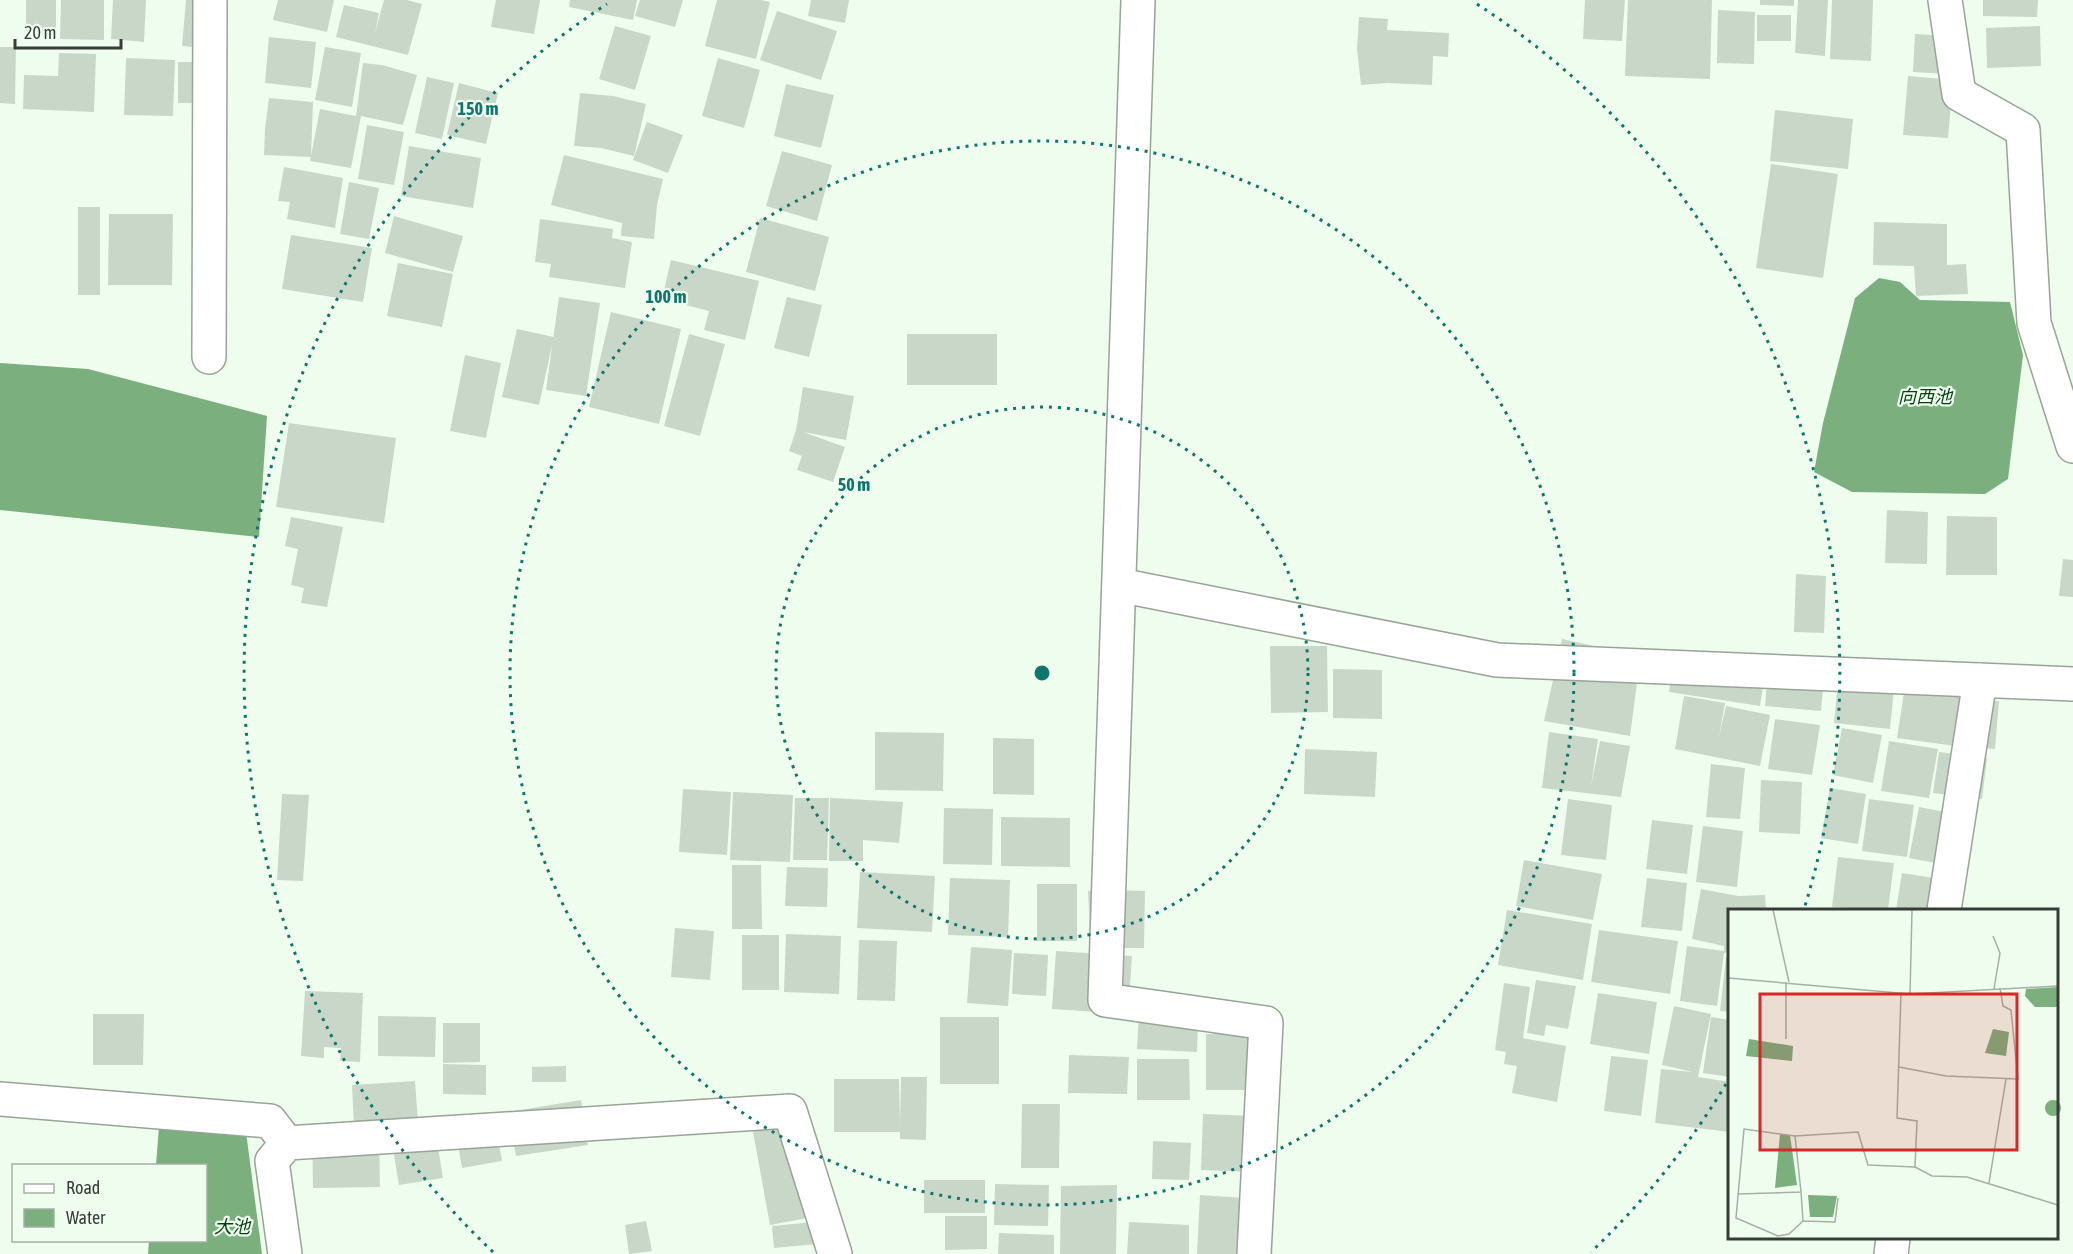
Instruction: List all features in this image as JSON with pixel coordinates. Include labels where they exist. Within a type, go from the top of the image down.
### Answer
[{"type":"street","points":[[209,357],[210,0]]},
{"type":"street","points":[[1138,0],[1106,1000],[1266,1023],[1254,1254]]},
{"type":"street","points":[[1945,0],[1959,94],[2023,130],[2034,323],[2073,446]]},
{"type":"street","points":[[1119,585],[1497,660],[2073,684]]},
{"type":"street","points":[[1944,909],[1980,680]]},
{"type":"street","points":[[0,1099],[270,1121],[287,1143]]},
{"type":"street","points":[[285,1254],[272,1161],[287,1143],[790,1111],[835,1254]]},
{"type":"street","points":[[1891,1254],[1893,1239]]},
{"type":"water","name":"向西池","points":[[1879,278],[1900,282],[1920,300],[2010,302],[2023,355],[2008,479],[1985,494],[1852,492],[1814,472],[1823,423],[1855,298]]},
{"type":"water","points":[[0,363],[88,369],[267,416],[259,537],[0,510]]},
{"type":"water","name":"大池","points":[[159,1126],[246,1132],[262,1254],[148,1254],[149,1242],[207,1242],[207,1164],[156,1164]]},
{"type":"building","points":[[26,0],[56,0],[56,35],[26,35]]},
{"type":"building","points":[[61,0],[104,0],[104,40],[60,39]]},
{"type":"building","points":[[113,0],[146,0],[144,42],[111,39]]},
{"type":"building","points":[[186,0],[223,0],[219,49],[182,46]]},
{"type":"building","points":[[278,0],[334,0],[327,32],[273,20]]},
{"type":"building","points":[[384,0],[407,0],[422,4],[408,55],[336,37],[344,5],[379,13],[375,33]]},
{"type":"building","points":[[496,0],[540,0],[534,34],[491,27]]},
{"type":"building","points":[[570,0],[637,0],[633,20],[569,7]]},
{"type":"building","points":[[640,0],[683,0],[675,27],[635,16]]},
{"type":"building","points":[[717,0],[770,2],[756,59],[705,46]]},
{"type":"building","points":[[811,0],[849,0],[845,23],[808,16]]},
{"type":"building","points":[[1585,0],[1625,0],[1622,41],[1583,39]]},
{"type":"building","points":[[1628,0],[1712,0],[1710,79],[1625,76]]},
{"type":"building","points":[[1760,0],[1794,0],[1794,6],[1760,5]]},
{"type":"building","points":[[1798,0],[1828,0],[1825,56],[1795,53]]},
{"type":"building","points":[[1832,0],[1873,0],[1871,61],[1830,59]]},
{"type":"building","points":[[1983,0],[2038,0],[2037,17],[1983,16]]},
{"type":"building","points":[[1718,10],[1755,12],[1754,64],[1717,63]]},
{"type":"building","points":[[777,11],[837,31],[821,80],[760,60]]},
{"type":"building","points":[[1757,15],[1791,15],[1791,41],[1757,41]]},
{"type":"building","points":[[1359,17],[1388,19],[1387,30],[1449,33],[1448,57],[1433,56],[1432,85],[1387,83],[1361,85],[1357,49]]},
{"type":"building","points":[[615,26],[651,36],[635,90],[599,79]]},
{"type":"building","points":[[2040,26],[2041,66],[1987,68],[1986,28]]},
{"type":"building","points":[[1915,34],[1966,37],[1964,75],[1913,72]]},
{"type":"building","points":[[269,37],[316,42],[311,88],[265,83]]},
{"type":"building","points":[[0,47],[16,47],[15,104],[0,103]]},
{"type":"building","points":[[325,47],[361,53],[352,107],[315,100]]},
{"type":"building","points":[[59,53],[96,54],[94,112],[23,109],[24,75],[58,76]]},
{"type":"building","points":[[126,58],[175,60],[173,116],[124,115]]},
{"type":"building","points":[[718,58],[760,70],[744,128],[702,116]]},
{"type":"building","points":[[178,62],[227,62],[227,103],[178,103]]},
{"type":"building","points":[[363,63],[382,65],[417,75],[403,125],[361,116],[351,168],[310,161],[320,109],[356,116]]},
{"type":"building","points":[[1908,76],[1953,80],[1948,138],[1903,135]]},
{"type":"building","points":[[427,77],[454,83],[442,139],[415,133]]},
{"type":"building","points":[[459,83],[498,93],[486,144],[447,135]]},
{"type":"building","points":[[786,84],[834,95],[821,148],[774,136]]},
{"type":"building","points":[[580,93],[613,96],[646,104],[634,156],[601,148],[574,146]]},
{"type":"building","points":[[269,98],[313,102],[311,157],[264,155]]},
{"type":"building","points":[[1775,110],[1853,119],[1848,169],[1770,161]]},
{"type":"building","points":[[647,122],[683,135],[668,173],[633,160]]},
{"type":"building","points":[[367,125],[404,132],[394,185],[358,179]]},
{"type":"building","points":[[409,146],[481,158],[473,208],[401,196]]},
{"type":"building","points":[[782,151],[832,165],[817,221],[766,206]]},
{"type":"building","points":[[564,155],[663,179],[657,205],[654,239],[621,236],[622,223],[551,205]]},
{"type":"building","points":[[1771,164],[1838,174],[1823,278],[1756,268]]},
{"type":"building","points":[[284,167],[343,178],[335,228],[287,219],[290,202],[278,201]]},
{"type":"building","points":[[349,182],[379,188],[369,239],[340,234]]},
{"type":"building","points":[[78,207],[100,207],[100,295],[78,295]]},
{"type":"building","points":[[109,214],[173,214],[172,285],[108,285]]},
{"type":"building","points":[[394,216],[463,236],[453,272],[385,253]]},
{"type":"building","points":[[760,218],[829,237],[815,291],[746,272]]},
{"type":"building","points":[[540,219],[613,229],[612,238],[632,242],[625,288],[549,277],[551,264],[535,262]]},
{"type":"building","points":[[1874,222],[1947,224],[1947,265],[1966,264],[1968,294],[1916,296],[1914,266],[1873,265]]},
{"type":"building","points":[[291,235],[372,248],[363,302],[282,289]]},
{"type":"building","points":[[671,260],[759,281],[745,340],[704,330],[709,311],[662,299]]},
{"type":"building","points":[[398,263],[453,274],[442,327],[387,316]]},
{"type":"building","points":[[559,297],[600,303],[586,396],[546,390]]},
{"type":"building","points":[[787,297],[822,305],[809,357],[774,348]]},
{"type":"building","points":[[611,312],[681,329],[659,424],[589,407]]},
{"type":"building","points":[[517,329],[554,337],[539,405],[502,397]]},
{"type":"building","points":[[689,334],[725,344],[700,436],[664,426]]},
{"type":"building","points":[[907,334],[997,334],[997,385],[907,385]]},
{"type":"building","points":[[465,355],[501,363],[486,438],[450,431]]},
{"type":"building","points":[[803,387],[854,396],[846,440],[803,432],[845,447],[833,482],[797,470],[802,456],[789,451],[796,430]]},
{"type":"building","points":[[289,423],[396,438],[384,523],[276,507]]},
{"type":"building","points":[[1887,510],[1928,512],[1927,564],[1885,563]]},
{"type":"building","points":[[1947,516],[1997,517],[1997,575],[1946,575]]},
{"type":"building","points":[[291,517],[343,527],[327,607],[301,603],[304,588],[291,585],[298,549],[285,546]]},
{"type":"building","points":[[2063,559],[2073,560],[2073,597],[2059,596]]},
{"type":"building","points":[[1796,574],[1826,576],[1824,633],[1794,632]]},
{"type":"building","points":[[1562,639],[1603,648],[1597,678],[1637,683],[1630,736],[1544,721]]},
{"type":"building","points":[[1270,646],[1327,646],[1328,712],[1271,713]]},
{"type":"building","points":[[1700,651],[1767,661],[1760,706],[1669,692],[1673,666],[1698,670]]},
{"type":"building","points":[[1769,658],[1825,663],[1821,711],[1765,706]]},
{"type":"building","points":[[1333,669],[1382,670],[1382,719],[1333,718]]},
{"type":"building","points":[[1839,672],[1895,678],[1890,729],[1834,723]]},
{"type":"building","points":[[1905,686],[1963,694],[1955,746],[1897,738]]},
{"type":"building","points":[[1684,696],[1725,703],[1719,737],[1726,706],[1770,715],[1760,766],[1675,749]]},
{"type":"building","points":[[1965,698],[1999,701],[1995,749],[1961,746]]},
{"type":"building","points":[[1775,719],[1820,725],[1812,775],[1768,769]]},
{"type":"building","points":[[1842,728],[1882,735],[1873,783],[1833,775]]},
{"type":"building","points":[[875,732],[944,733],[943,791],[875,790]]},
{"type":"building","points":[[1549,732],[1598,739],[1591,786],[1600,741],[1630,746],[1621,797],[1542,788]]},
{"type":"building","points":[[993,738],[1034,739],[1034,795],[993,794]]},
{"type":"building","points":[[1889,741],[1938,749],[1929,798],[1881,791]]},
{"type":"building","points":[[1305,749],[1377,752],[1375,797],[1304,794]]},
{"type":"building","points":[[1939,752],[1987,758],[1982,799],[1933,793]]},
{"type":"building","points":[[1711,764],[1745,768],[1740,819],[1706,817]]},
{"type":"building","points":[[1761,780],[1802,782],[1800,834],[1759,832]]},
{"type":"building","points":[[1830,788],[1866,794],[1858,844],[1821,838]]},
{"type":"building","points":[[683,789],[731,792],[727,855],[679,852]]},
{"type":"building","points":[[733,792],[793,795],[790,862],[730,860]]},
{"type":"building","points":[[282,794],[309,795],[303,881],[277,880]]},
{"type":"building","points":[[795,798],[829,798],[827,860],[793,860]]},
{"type":"building","points":[[830,798],[903,802],[899,843],[863,840],[863,861],[829,861]]},
{"type":"building","points":[[1568,799],[1612,805],[1606,860],[1561,855]]},
{"type":"building","points":[[1869,799],[1914,805],[1907,857],[1862,851]]},
{"type":"building","points":[[1919,807],[1971,817],[1961,868],[1909,858]]},
{"type":"building","points":[[944,808],[993,809],[992,865],[943,864]]},
{"type":"building","points":[[1001,817],[1070,818],[1070,867],[1001,866]]},
{"type":"building","points":[[1652,820],[1693,825],[1687,874],[1646,869]]},
{"type":"building","points":[[1703,826],[1743,831],[1737,887],[1696,882]]},
{"type":"building","points":[[1838,857],[1894,863],[1888,909],[1832,907]]},
{"type":"building","points":[[1524,860],[1602,874],[1593,920],[1516,906]]},
{"type":"building","points":[[732,865],[761,865],[762,929],[732,929]]},
{"type":"building","points":[[787,867],[828,868],[827,907],[785,906]]},
{"type":"building","points":[[860,872],[935,876],[932,932],[857,928]]},
{"type":"building","points":[[1902,873],[1953,881],[1949,909],[1896,909]]},
{"type":"building","points":[[950,878],[1010,880],[1008,937],[948,935]]},
{"type":"building","points":[[1647,878],[1687,883],[1682,931],[1641,927]]},
{"type":"building","points":[[1037,884],[1077,884],[1077,941],[1037,941]]},
{"type":"building","points":[[1701,889],[1738,896],[1765,895],[1766,909],[1728,909],[1728,952],[1724,953],[1717,1006],[1680,1001],[1687,946],[1724,951],[1724,946],[1692,939]]},
{"type":"building","points":[[1088,891],[1145,891],[1144,948],[1091,948]]},
{"type":"building","points":[[1507,910],[1592,924],[1583,980],[1498,965]]},
{"type":"building","points":[[675,928],[714,931],[710,980],[671,977]]},
{"type":"building","points":[[1599,930],[1678,941],[1670,994],[1591,982]]},
{"type":"building","points":[[786,934],[841,936],[839,994],[784,992]]},
{"type":"building","points":[[742,935],[779,935],[779,990],[742,990]]},
{"type":"building","points":[[859,940],[897,941],[895,1001],[857,1000]]},
{"type":"building","points":[[971,947],[1012,950],[1008,1006],[967,1003]]},
{"type":"building","points":[[1056,951],[1132,956],[1128,1014],[1052,1009]]},
{"type":"building","points":[[1014,953],[1048,955],[1046,996],[1012,994]]},
{"type":"building","points":[[1726,957],[1728,957],[1728,1012],[1720,1011]]},
{"type":"building","points":[[1536,980],[1576,986],[1568,1029],[1546,1025],[1544,1036],[1527,1033]]},
{"type":"building","points":[[1504,983],[1530,987],[1523,1038],[1566,1046],[1557,1102],[1512,1093],[1517,1066],[1504,1064],[1506,1052],[1495,1050]]},
{"type":"building","points":[[305,991],[363,993],[360,1062],[340,1061],[341,1048],[324,1047],[324,1058],[301,1056]]},
{"type":"building","points":[[1598,993],[1657,1002],[1649,1054],[1590,1044]]},
{"type":"building","points":[[1674,1006],[1711,1014],[1698,1077],[1728,1082],[1728,1132],[1655,1123],[1661,1069],[1693,1072],[1662,1065]]},
{"type":"building","points":[[93,1014],[144,1014],[143,1065],[93,1065]]},
{"type":"building","points":[[1139,1014],[1198,1016],[1197,1052],[1137,1049]]},
{"type":"building","points":[[378,1016],[436,1017],[435,1057],[378,1056]]},
{"type":"building","points":[[940,1017],[999,1017],[999,1084],[940,1084]]},
{"type":"building","points":[[1711,1017],[1728,1020],[1728,1077],[1703,1073]]},
{"type":"building","points":[[443,1023],[480,1023],[480,1062],[443,1063]]},
{"type":"building","points":[[1206,1034],[1260,1034],[1260,1090],[1206,1090]]},
{"type":"building","points":[[1069,1055],[1129,1057],[1127,1094],[1068,1093]]},
{"type":"building","points":[[1611,1056],[1648,1060],[1641,1116],[1604,1111]]},
{"type":"building","points":[[1137,1059],[1189,1059],[1190,1100],[1137,1100]]},
{"type":"building","points":[[443,1064],[486,1065],[486,1095],[443,1094]]},
{"type":"building","points":[[566,1066],[566,1082],[532,1082],[532,1067]]},
{"type":"building","points":[[901,1077],[927,1077],[926,1140],[900,1139],[900,1132],[834,1132],[834,1079],[899,1079],[900,1125]]},
{"type":"building","points":[[415,1081],[418,1122],[354,1126],[352,1085]]},
{"type":"building","points":[[581,1100],[588,1145],[516,1156],[508,1112]]},
{"type":"building","points":[[1022,1104],[1060,1104],[1059,1168],[1021,1168]]},
{"type":"building","points":[[1203,1114],[1255,1116],[1253,1172],[1201,1170]]},
{"type":"building","points":[[799,1117],[818,1216],[770,1225],[752,1126]]},
{"type":"building","points":[[495,1120],[502,1161],[462,1168],[455,1127]]},
{"type":"building","points":[[435,1129],[443,1178],[399,1185],[391,1137]]},
{"type":"building","points":[[379,1136],[380,1187],[313,1188],[312,1137]]},
{"type":"building","points":[[1153,1141],[1191,1143],[1189,1180],[1152,1179]]},
{"type":"building","points":[[924,1180],[985,1180],[985,1213],[924,1213]]},
{"type":"building","points":[[995,1184],[1049,1185],[1048,1226],[994,1225]]},
{"type":"building","points":[[1117,1185],[1116,1254],[1060,1254],[1061,1186]]},
{"type":"building","points":[[1200,1195],[1245,1198],[1242,1254],[1197,1254]]},
{"type":"building","points":[[945,1216],[987,1216],[987,1249],[945,1250]]},
{"type":"building","points":[[646,1221],[652,1251],[629,1254],[625,1225]]},
{"type":"building","points":[[824,1221],[827,1243],[774,1248],[772,1226]]},
{"type":"building","points":[[1129,1222],[1189,1225],[1189,1254],[1127,1254]]},
{"type":"building","points":[[999,1233],[1054,1235],[1054,1254],[998,1254]]}]
